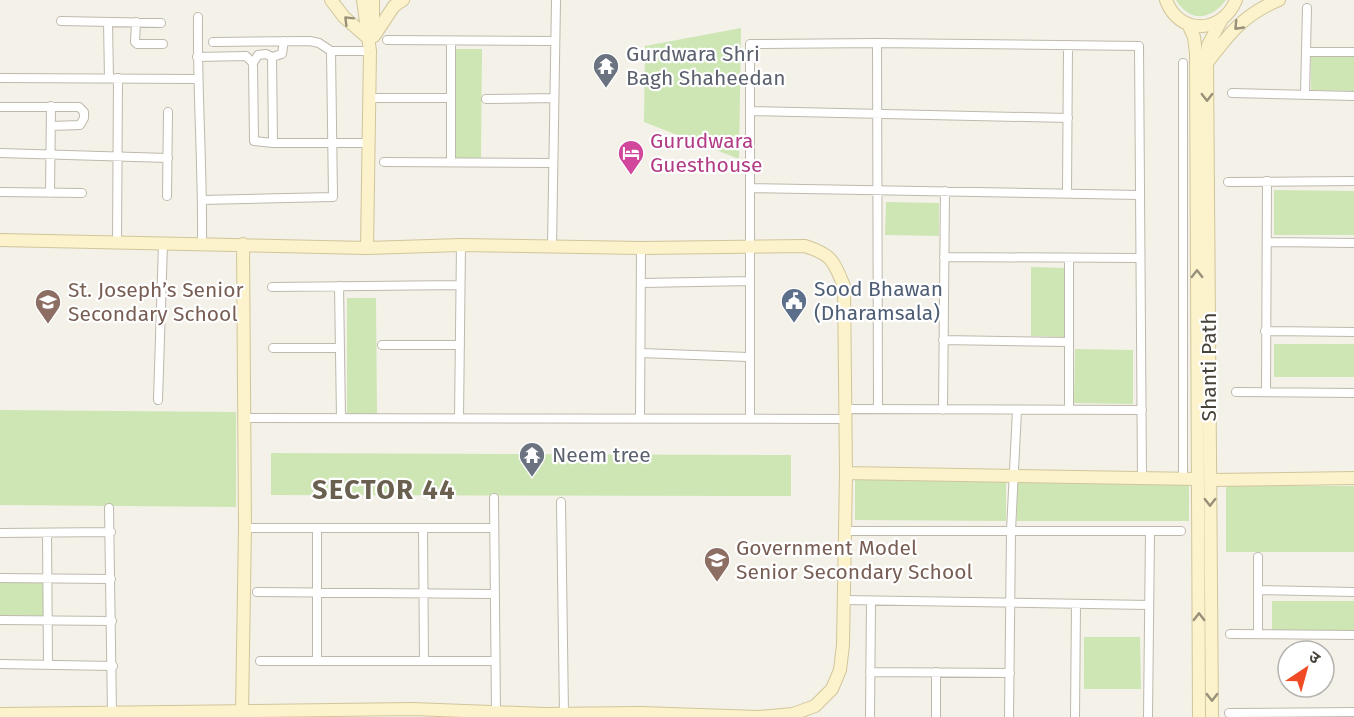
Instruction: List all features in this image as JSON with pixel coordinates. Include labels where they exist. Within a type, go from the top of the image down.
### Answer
[{"type":"street","points":[[331,0],[344,17],[370,37]]},
{"type":"street","points":[[363,0],[370,37]]},
{"type":"street","points":[[368,248],[367,144],[373,0]]},
{"type":"street","points":[[370,37],[394,6],[403,0]]},
{"type":"street","points":[[1166,0],[1176,15],[1188,24],[1205,27],[1221,21]]},
{"type":"street","name":"Shanti Path","points":[[1199,717],[1204,479],[1207,64],[1208,45],[1236,0]]},
{"type":"street","points":[[1207,64],[1223,41],[1243,20],[1257,10],[1279,0]]},
{"type":"street","points":[[552,247],[556,1]]},
{"type":"street","points":[[1305,95],[1306,8]]},
{"type":"street","points":[[198,17],[197,79],[202,244]]},
{"type":"street","points":[[61,21],[161,22]]},
{"type":"street","points":[[108,22],[114,78],[117,243]]},
{"type":"street","points":[[136,22],[135,42],[137,44],[163,44]]},
{"type":"street","points":[[1188,24],[1194,37],[1196,53],[1204,479]]},
{"type":"street","points":[[387,40],[555,41]]},
{"type":"street","points":[[284,41],[282,54],[272,57],[266,54],[258,55],[253,63],[254,141],[331,145],[367,144]]},
{"type":"street","points":[[451,41],[451,162]]},
{"type":"street","points":[[213,42],[319,43],[331,51],[370,51]]},
{"type":"street","points":[[877,43],[878,409]]},
{"type":"street","points":[[750,418],[748,357],[751,188],[750,44],[1139,45],[1142,478]]},
{"type":"street","points":[[1067,194],[1068,45]]},
{"type":"street","points":[[202,200],[333,197],[331,51]]},
{"type":"street","points":[[1306,52],[1354,52]]},
{"type":"street","points":[[197,57],[246,56],[253,63]]},
{"type":"street","points":[[272,57],[273,143]]},
{"type":"street","points":[[1183,63],[1183,479]]},
{"type":"street","points":[[0,78],[197,79]]},
{"type":"street","points":[[1232,93],[1354,96]]},
{"type":"street","points":[[369,98],[451,98]]},
{"type":"street","points":[[486,99],[554,98]]},
{"type":"street","points":[[0,106],[79,107],[84,112],[80,125],[51,126]]},
{"type":"street","points":[[50,193],[51,106]]},
{"type":"street","points":[[751,111],[1068,118]]},
{"type":"street","points":[[167,196],[168,112]]},
{"type":"street","points":[[0,153],[168,158]]},
{"type":"street","points":[[384,162],[553,163]]},
{"type":"street","points":[[1228,182],[1354,181]]},
{"type":"street","points":[[1266,392],[1267,182]]},
{"type":"street","points":[[751,188],[1140,195]]},
{"type":"street","points":[[942,410],[945,191]]},
{"type":"street","points":[[0,192],[82,193]]},
{"type":"street","points":[[0,240],[368,248],[805,246],[824,253],[834,263],[844,286],[846,473],[843,645],[840,670],[832,689],[815,706],[793,714],[758,717],[564,713],[544,715],[496,712],[242,712],[34,716],[0,714]]},
{"type":"street","points":[[1267,242],[1354,243]]},
{"type":"street","points":[[158,400],[163,244]]},
{"type":"street","points":[[242,712],[245,528],[243,244]]},
{"type":"street","points":[[459,418],[460,246]]},
{"type":"street","points":[[640,418],[641,248]]},
{"type":"street","points":[[944,257],[1140,258]]},
{"type":"street","points":[[1069,410],[1070,258]]},
{"type":"street","points":[[642,283],[750,281]]},
{"type":"street","points":[[272,287],[460,285]]},
{"type":"street","points":[[339,286],[341,418]]},
{"type":"street","points":[[1265,331],[1354,332]]},
{"type":"street","points":[[943,340],[1069,342]]},
{"type":"street","points":[[382,345],[460,345]]},
{"type":"street","points":[[273,348],[340,348]]},
{"type":"street","points":[[641,353],[748,357]]},
{"type":"street","points":[[1236,392],[1354,393]]},
{"type":"street","points":[[244,418],[750,418],[845,414],[878,409],[1142,410]]},
{"type":"street","points":[[1010,717],[1011,531],[1017,410]]},
{"type":"street","points":[[846,473],[1183,479],[1354,478]]},
{"type":"street","name":"Shanti Path","points":[[1204,479],[1212,717]]},
{"type":"street","points":[[494,498],[496,712]]},
{"type":"street","points":[[561,502],[564,713]]},
{"type":"street","points":[[109,508],[112,714]]},
{"type":"street","points":[[245,528],[494,528]]},
{"type":"street","points":[[317,528],[317,661]]},
{"type":"street","points":[[423,528],[424,661]]},
{"type":"street","points":[[845,531],[1181,531]]},
{"type":"street","points":[[1148,717],[1150,531]]},
{"type":"street","points":[[0,533],[111,532]]},
{"type":"street","points":[[47,533],[48,665]]},
{"type":"street","points":[[1258,557],[1258,634]]},
{"type":"street","points":[[0,578],[111,579]]},
{"type":"street","points":[[1259,590],[1354,592]]},
{"type":"street","points":[[257,592],[494,594]]},
{"type":"street","points":[[844,600],[1149,605]]},
{"type":"street","points":[[870,717],[871,601]]},
{"type":"street","points":[[1075,717],[1076,604]]},
{"type":"street","points":[[0,620],[112,621]]},
{"type":"street","points":[[1230,634],[1354,635]]},
{"type":"street","points":[[260,661],[495,661]]},
{"type":"street","points":[[0,664],[113,666]]},
{"type":"street","points":[[870,672],[1010,673]]},
{"type":"street","points":[[936,672],[936,717]]},
{"type":"street","points":[[1229,713],[1256,715],[1354,712]]},
{"type":"green space","points":[[1176,0],[1226,0],[1214,12],[1201,16],[1188,13]]},
{"type":"green space","points":[[741,28],[739,159],[644,122],[645,46]]},
{"type":"green space","points":[[455,49],[482,49],[481,159],[454,159]]},
{"type":"green space","points":[[1311,55],[1354,56],[1354,91],[1311,90]]},
{"type":"green space","points":[[1274,190],[1354,191],[1354,235],[1274,235]]},
{"type":"green space","points":[[886,202],[939,203],[939,236],[885,235]]},
{"type":"green space","points":[[1031,267],[1065,268],[1064,337],[1031,336]]},
{"type":"green space","points":[[347,298],[376,298],[377,414],[347,414]]},
{"type":"green space","points":[[1274,344],[1354,344],[1354,377],[1274,377]]},
{"type":"green space","points":[[1075,349],[1133,350],[1133,404],[1074,403]]},
{"type":"green space","points":[[0,410],[236,412],[236,507],[0,505]]},
{"type":"green space","points":[[271,453],[791,455],[791,496],[271,495]]},
{"type":"green space","points":[[855,480],[1006,480],[1006,521],[855,520]]},
{"type":"green space","points":[[1017,482],[1189,483],[1189,521],[1017,521]]},
{"type":"green space","points":[[1226,486],[1354,486],[1354,552],[1226,552]]},
{"type":"green space","points":[[0,582],[44,583],[44,616],[0,615]]},
{"type":"green space","points":[[1272,601],[1354,601],[1354,634],[1272,634]]},
{"type":"green space","points":[[1084,637],[1140,637],[1141,689],[1084,689]]},
{"type":"place","name":"Gurdwara Shri Bagh Shaheedan","points":[[606,89]]},
{"type":"place","name":"Gurudwara Guesthouse","points":[[631,176]]},
{"type":"place","name":"Sood Bhawan (Dharamsala)","points":[[794,324]]},
{"type":"place","name":"St. Joseph’s Senior Secondary School","points":[[48,325]]},
{"type":"place","name":"Neem tree","points":[[532,478]]},
{"type":"place","name":"Government Model Senior Secondary School","points":[[717,583]]},
{"type":"district","name":"SECTOR 44","points":[[384,490]]}]
